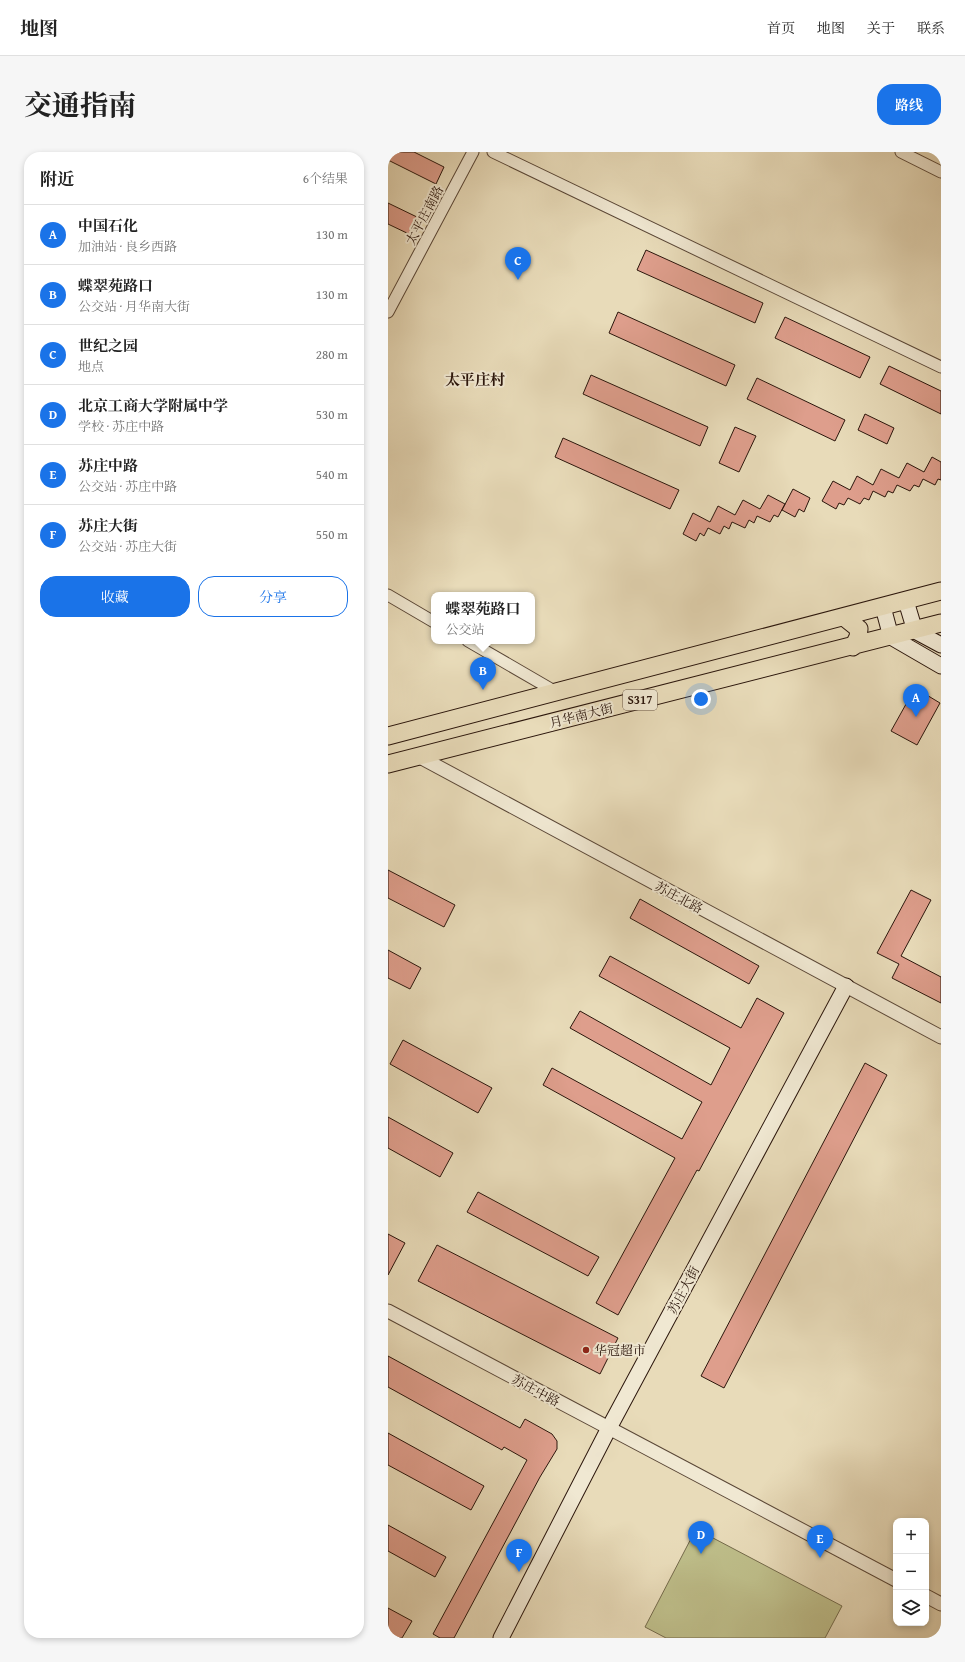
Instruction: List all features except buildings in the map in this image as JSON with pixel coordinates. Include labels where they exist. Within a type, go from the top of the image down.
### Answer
[{"type":"main road","name":"S317","points":[[388,736],[941,591]]},
{"type":"main road","points":[[906,601],[915,631],[941,645]]},
{"type":"main road","points":[[884,607],[892,637],[941,666]]},
{"type":"main road","points":[[844,617],[859,629],[858,637],[853,647]]},
{"type":"main road","name":"S317","points":[[915,631],[941,623]]},
{"type":"main road","name":"月华南大街","points":[[388,764],[915,631]]},
{"type":"main road","name":"苏庄大街","points":[[501,1638],[609,1428],[846,986]]},
{"type":"street","name":"太平庄南路","points":[[388,312],[473,152]]},
{"type":"street","points":[[493,152],[941,367]]},
{"type":"street","points":[[901,152],[941,172]]},
{"type":"street","points":[[388,595],[431,620]]},
{"type":"street","points":[[473,644],[556,692]]},
{"type":"street","name":"苏庄北路","points":[[418,756],[941,1036]]},
{"type":"street","name":"苏庄中路","points":[[388,1311],[893,1578]]},
{"type":"street","points":[[929,1598],[941,1604]]},
{"type":"green space","points":[[696,1529],[842,1606],[825,1638],[666,1638],[645,1627]]},
{"type":"place","name":"世纪之园","points":[[518,280]]},
{"type":"place","name":"蝶翠苑路口","points":[[483,690]]},
{"type":"place","name":"中国石化","points":[[916,717]]},
{"type":"place","name":"华冠超市","points":[[586,1350]]},
{"type":"place","name":"北京工商大学附属中学","points":[[701,1554]]},
{"type":"place","name":"苏庄中路","points":[[820,1558]]},
{"type":"place","name":"苏庄大街","points":[[519,1572]]},
{"type":"district","name":"太平庄村","points":[[475,380]]}]
